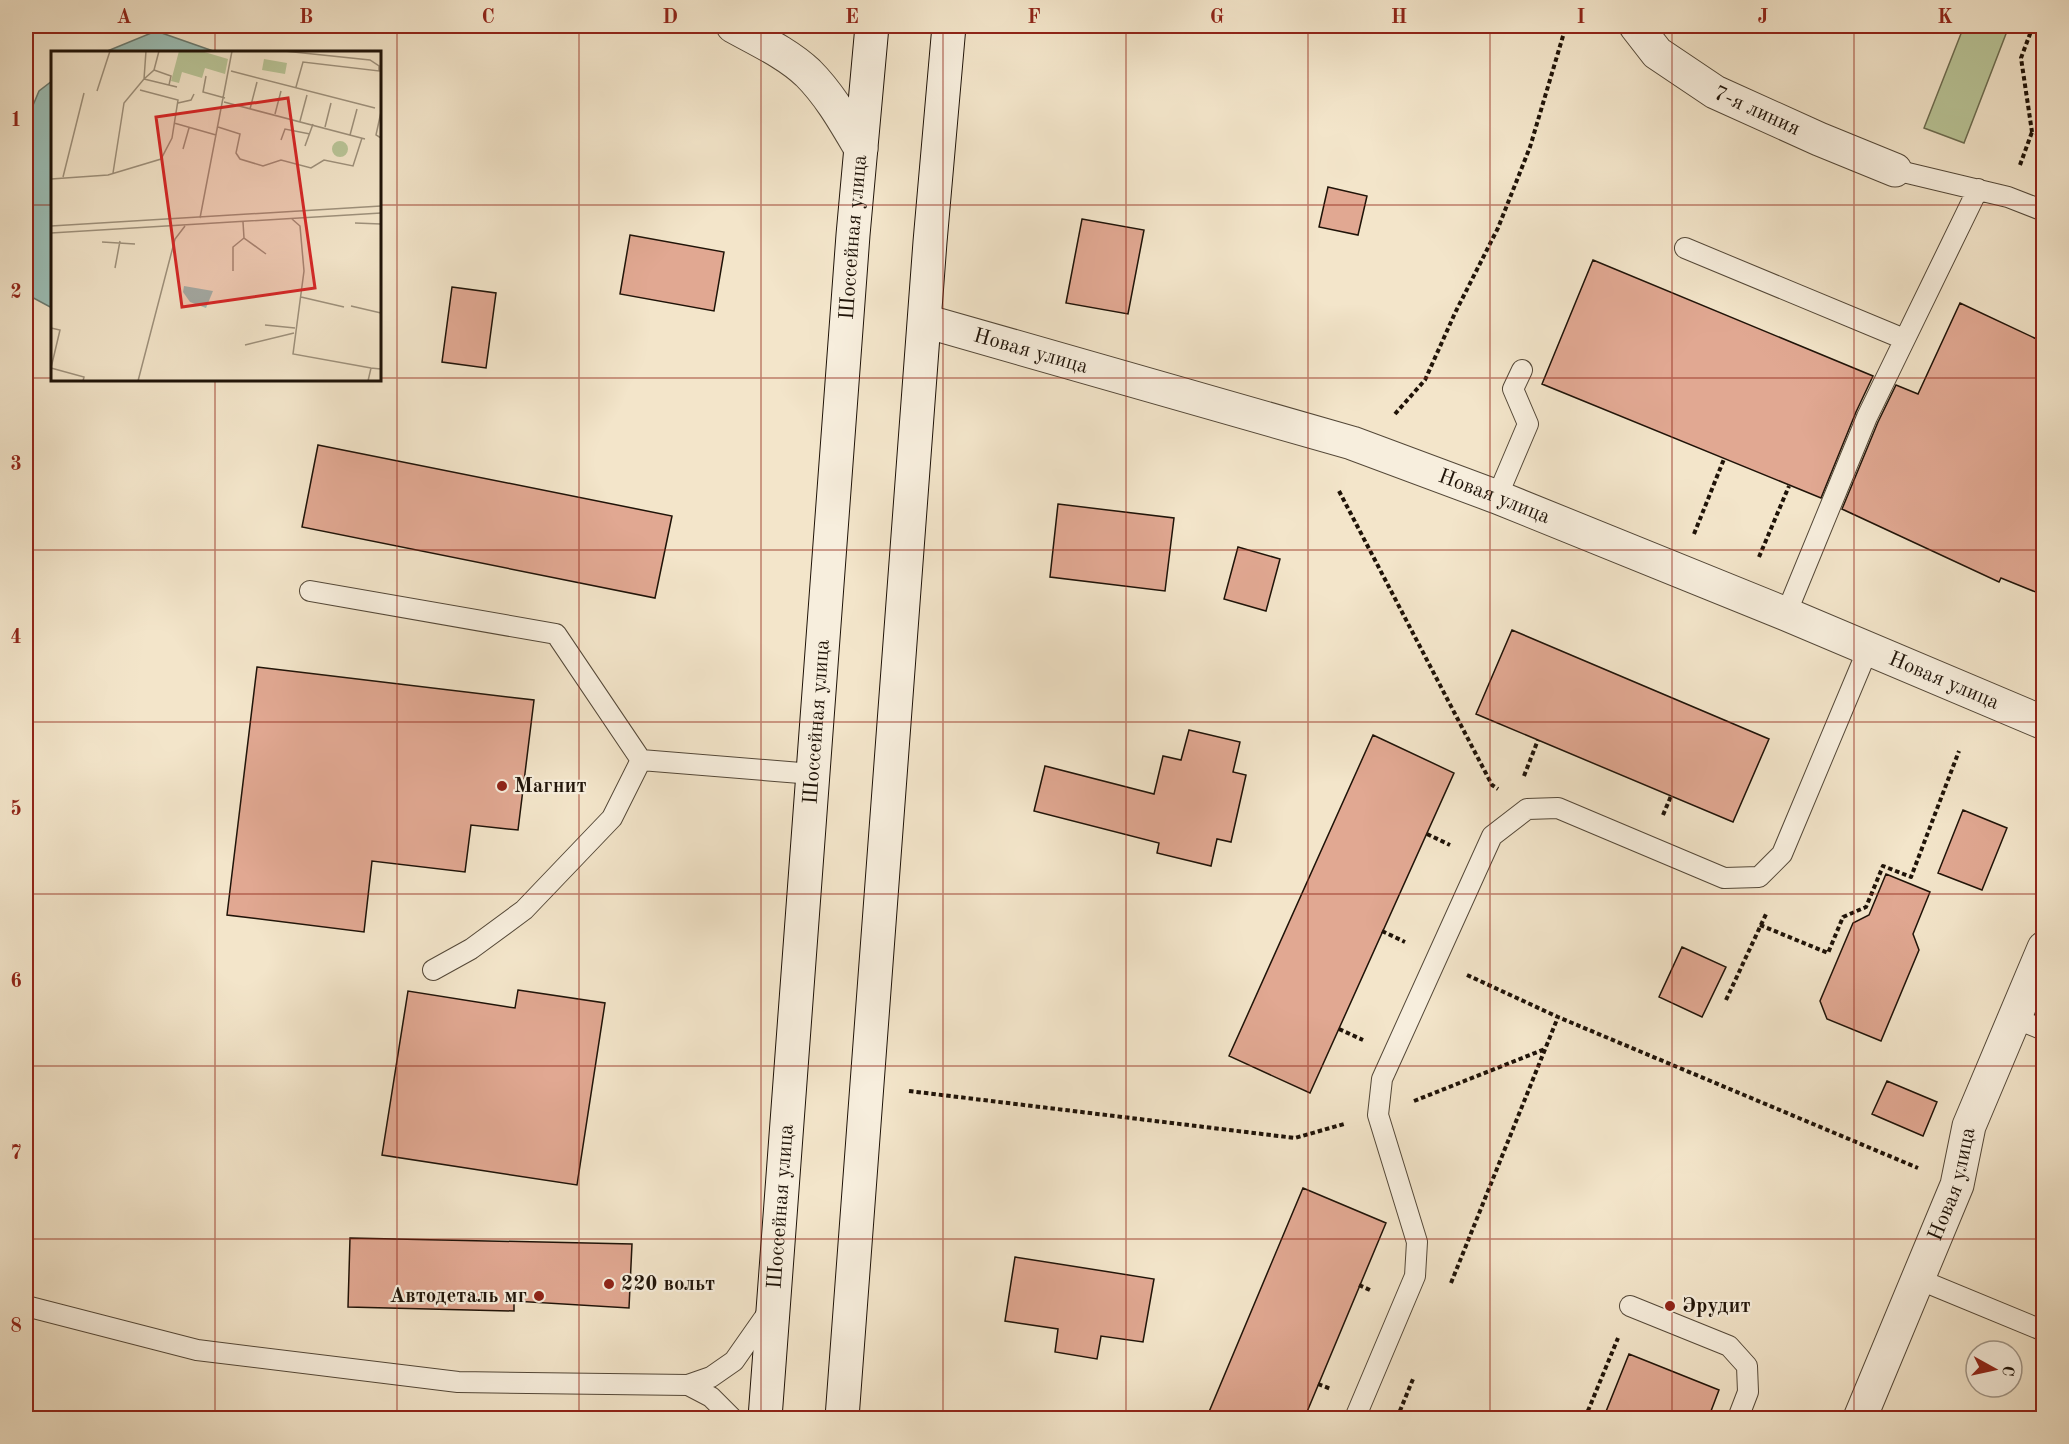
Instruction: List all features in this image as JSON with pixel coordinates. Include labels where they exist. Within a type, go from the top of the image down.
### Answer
[{"type":"main road","points":[[733,26],[780,52],[806,72],[831,99],[861,149]]},
{"type":"main road","name":"Шоссейная улица","points":[[765,1419],[872,26]]},
{"type":"main road","points":[[842,1419],[949,26]]},
{"type":"main road","name":"7-я линия","points":[[1636,26],[1657,53],[1715,92],[1895,170]]},
{"type":"main road","name":"Новая улица","points":[[925,321],[1352,443],[1497,497],[1786,614],[2043,723]]},
{"type":"main road","name":"Новая улица","points":[[1860,1419],[1957,1185],[1968,1126],[2029,1024],[2043,948]]},
{"type":"lane","points":[[1895,170],[2008,197],[2043,211]]},
{"type":"lane","points":[[1786,614],[1867,417],[1978,189]]},
{"type":"lane","points":[[1685,248],[1904,339]]},
{"type":"lane","points":[[1497,497],[1528,424],[1513,389],[1522,370]]},
{"type":"lane","points":[[310,591],[556,634],[641,760]]},
{"type":"lane","points":[[1355,1419],[1415,1276],[1416,1242],[1378,1115],[1382,1079],[1492,836],[1527,809],[1558,808],[1724,878],[1759,877],[1782,854],[1868,649]]},
{"type":"lane","points":[[641,760],[813,774]]},
{"type":"lane","points":[[433,970],[471,950],[524,910],[612,818],[641,760]]},
{"type":"lane","points":[[1918,1279],[2043,1331]]},
{"type":"lane","points":[[26,1306],[197,1350],[458,1382],[688,1385],[711,1377],[734,1361],[773,1305]]},
{"type":"lane","points":[[1630,1306],[1729,1346],[1747,1366],[1748,1392],[1738,1419]]},
{"type":"lane","points":[[688,1385],[711,1398],[732,1419]]},
{"type":"path","points":[[1352,443],[1394,415],[1425,380],[1455,313],[1498,228],[1518,178],[1530,147],[1566,26]]},
{"type":"path","points":[[2033,26],[2021,58],[2032,132],[2043,136]]},
{"type":"path","points":[[1693,535],[1724,459]]},
{"type":"path","points":[[1758,562],[1789,486]]},
{"type":"path","points":[[1339,490],[1492,785],[1499,790]]},
{"type":"path","points":[[1760,925],[1828,953],[1843,917],[1866,907],[1883,866],[1911,878],[1959,751]]},
{"type":"path","points":[[1726,1000],[1769,905],[1759,877]]},
{"type":"path","points":[[1435,961],[1558,1017],[1957,1185]]},
{"type":"path","points":[[1449,1288],[1558,1017]]},
{"type":"path","points":[[908,1091],[1295,1138],[1378,1115],[1545,1049]]},
{"type":"path","points":[[1585,1419],[1630,1306]]},
{"type":"path","points":[[1397,1419],[1414,1375]]},
{"type":"green space","points":[[1964,26],[2009,26],[1964,143],[1924,128]]},
{"type":"water","points":[[156,31],[213,51],[107,51]]},
{"type":"water","points":[[51,82],[51,307],[26,294],[26,122],[39,91]]},
{"type":"building","points":[[1328,187],[1367,196],[1358,235],[1319,227]]},
{"type":"building","points":[[1082,219],[1144,230],[1128,314],[1066,303]]},
{"type":"building","points":[[630,235],[724,252],[714,311],[620,294]]},
{"type":"building","points":[[1593,260],[1873,376],[1821,498],[1542,384]]},
{"type":"building","points":[[452,287],[496,293],[486,368],[442,362]]},
{"type":"building","points":[[1960,303],[2043,342],[2043,595],[2001,578],[1999,582],[1842,509],[1896,385],[1918,394]]},
{"type":"building","points":[[318,445],[672,516],[655,598],[302,527]]},
{"type":"building","points":[[1058,504],[1174,518],[1165,591],[1050,577]]},
{"type":"building","points":[[1238,547],[1280,559],[1266,611],[1224,599]]},
{"type":"building","points":[[1512,630],[1769,739],[1733,822],[1476,714]]},
{"type":"building","points":[[257,667],[534,700],[518,830],[471,825],[465,872],[372,861],[364,932],[227,915]]},
{"type":"building","points":[[1189,730],[1240,742],[1233,772],[1246,775],[1231,842],[1217,839],[1211,866],[1157,853],[1159,843],[1034,811],[1045,766],[1154,794],[1163,756],[1181,760]]},
{"type":"building","points":[[1373,735],[1454,773],[1310,1093],[1229,1056]]},
{"type":"building","points":[[1963,810],[2007,828],[1982,890],[1938,873]]},
{"type":"building","points":[[1886,874],[1930,892],[1913,934],[1919,950],[1881,1041],[1827,1019],[1820,1001],[1853,923],[1869,915]]},
{"type":"building","points":[[1682,947],[1726,967],[1702,1017],[1659,997]]},
{"type":"building","points":[[518,990],[605,1003],[577,1185],[382,1155],[408,991],[515,1008]]},
{"type":"building","points":[[1887,1081],[1937,1102],[1923,1136],[1872,1114]]},
{"type":"building","points":[[1303,1188],[1386,1223],[1304,1419],[1206,1419]]},
{"type":"building","points":[[350,1238],[632,1244],[629,1308],[514,1301],[514,1311],[348,1307]]},
{"type":"building","points":[[1015,1257],[1154,1279],[1143,1342],[1101,1336],[1097,1359],[1055,1352],[1058,1329],[1005,1321]]},
{"type":"building","points":[[1629,1354],[1719,1390],[1708,1419],[1603,1419]]},
{"type":"place","name":"Магнит","points":[[502,786]]},
{"type":"place","name":"220 вольт","points":[[609,1284]]},
{"type":"place","name":"Автодеталь мг","points":[[539,1296]]},
{"type":"place","name":"Эрудит","points":[[1670,1306]]}]
